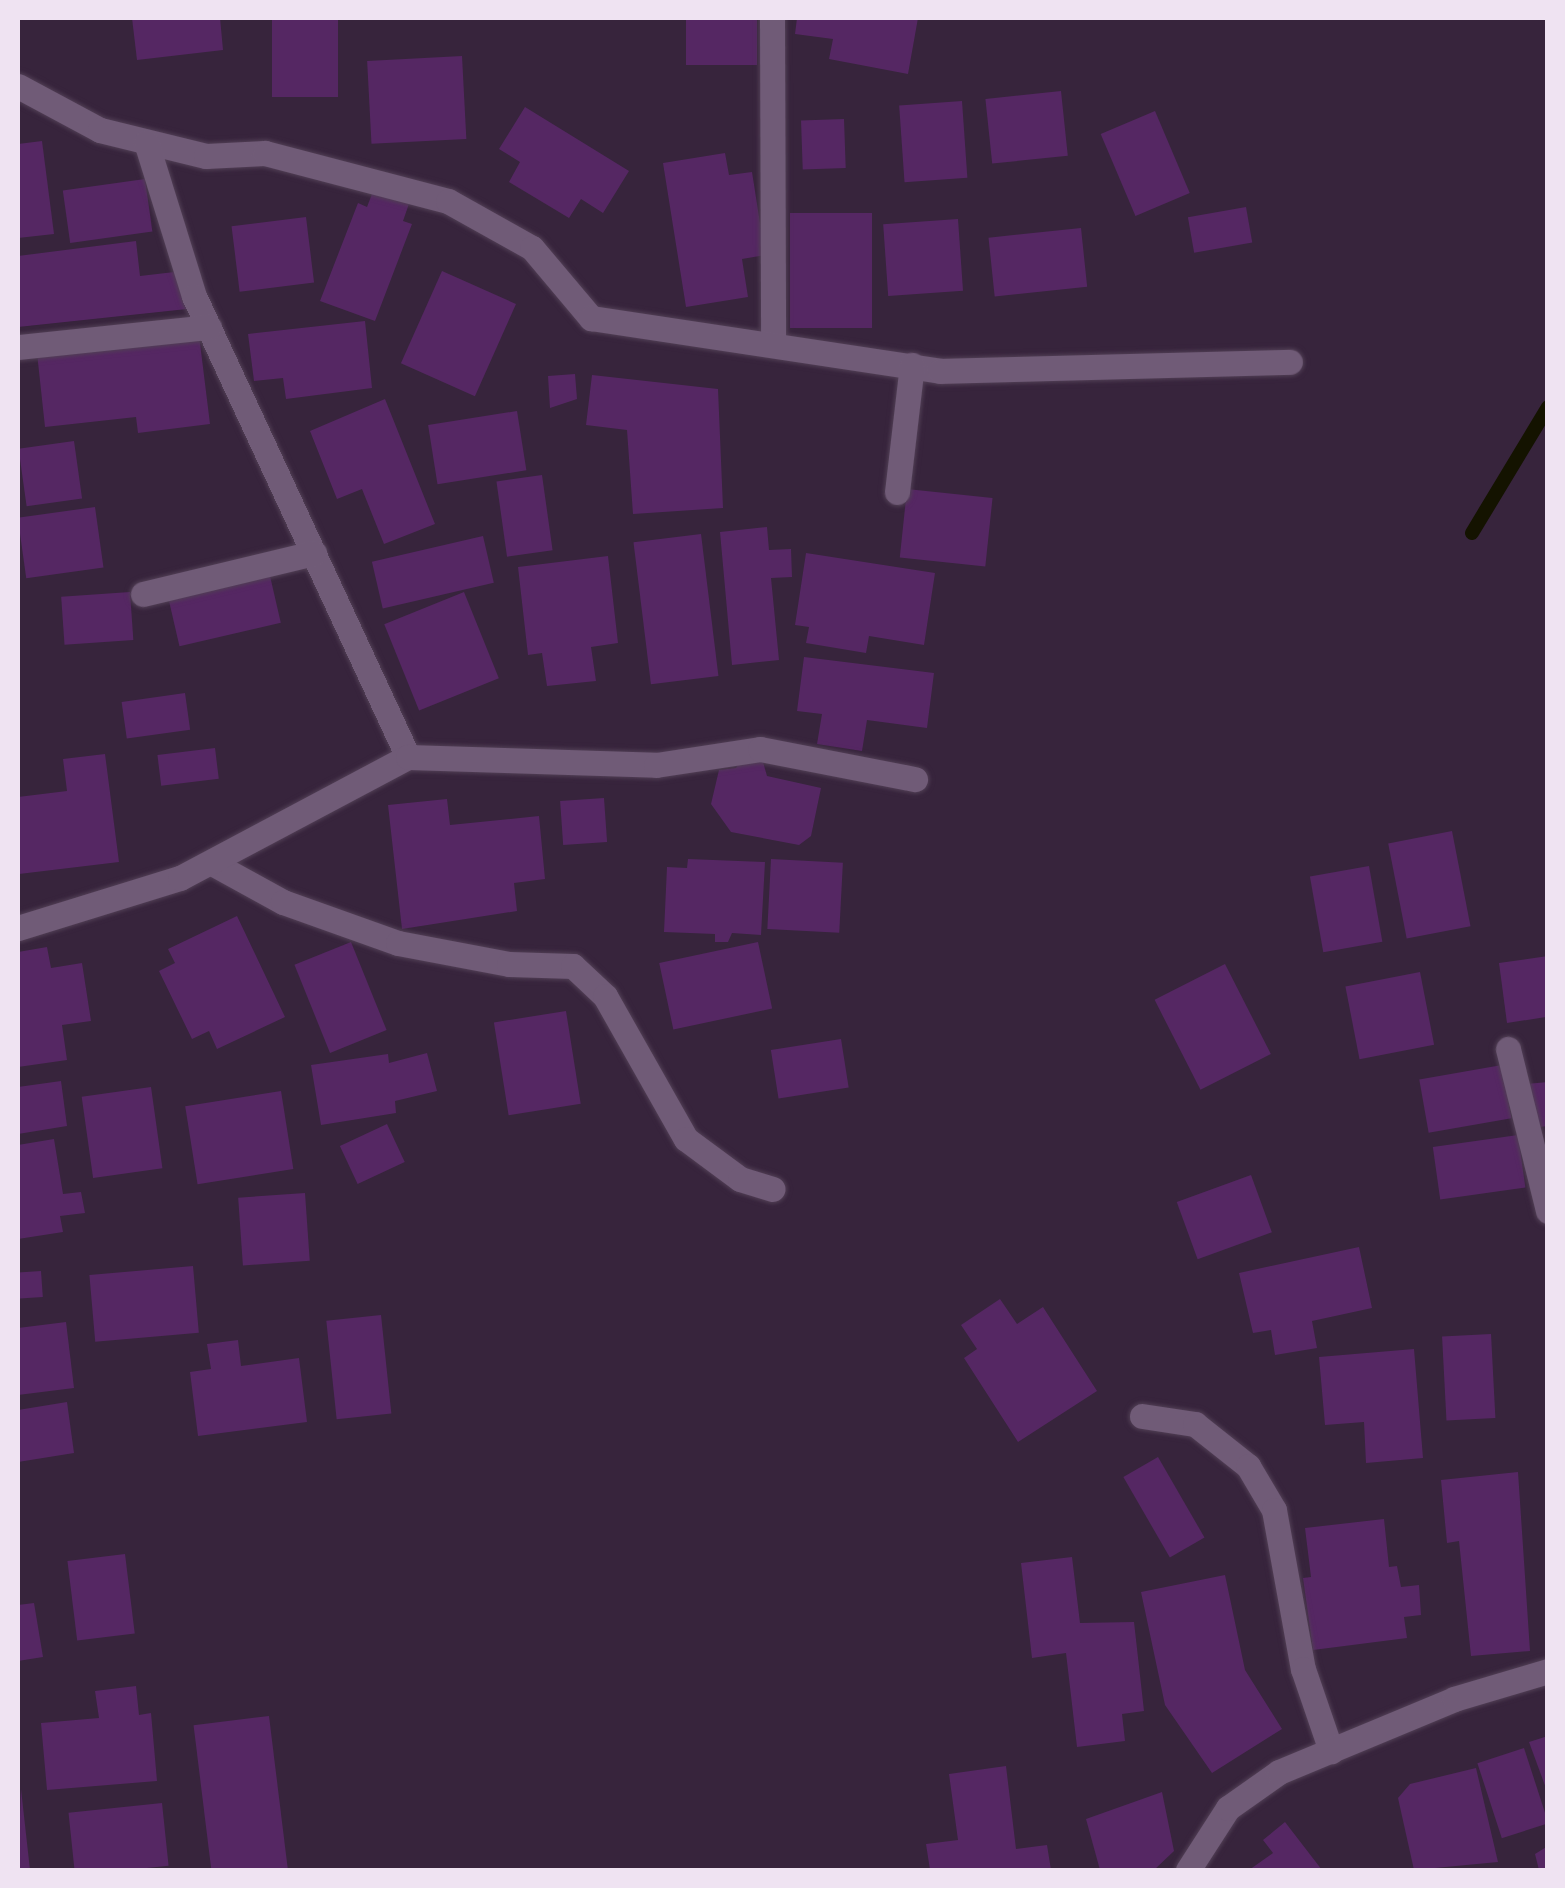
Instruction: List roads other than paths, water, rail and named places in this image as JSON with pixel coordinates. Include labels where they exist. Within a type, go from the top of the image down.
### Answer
[{"type":"street","points":[[772,18],[773,344]]},
{"type":"street","points":[[18,86],[100,130],[206,156],[265,153],[372,176],[448,201],[532,248],[592,318],[940,371],[1290,362]]},
{"type":"street","points":[[146,142],[209,327],[408,757]]},
{"type":"street","points":[[18,346],[209,327]]},
{"type":"street","points":[[897,492],[912,365]]},
{"type":"street","points":[[143,594],[314,553]]},
{"type":"street","points":[[18,928],[62,919],[212,862],[408,757],[656,764],[760,750],[915,778]]},
{"type":"street","points":[[212,862],[283,902],[398,943],[509,964],[573,966],[606,996],[686,1139],[740,1179],[772,1189]]},
{"type":"street","points":[[1508,1049],[1548,1212]]},
{"type":"street","points":[[1142,1416],[1195,1424],[1248,1466],[1274,1510],[1303,1668],[1331,1750]]},
{"type":"street","points":[[1188,1870],[1228,1808],[1278,1772],[1454,1699],[1548,1671]]},
{"type":"waterway","points":[[1472,533],[1548,407]]}]
